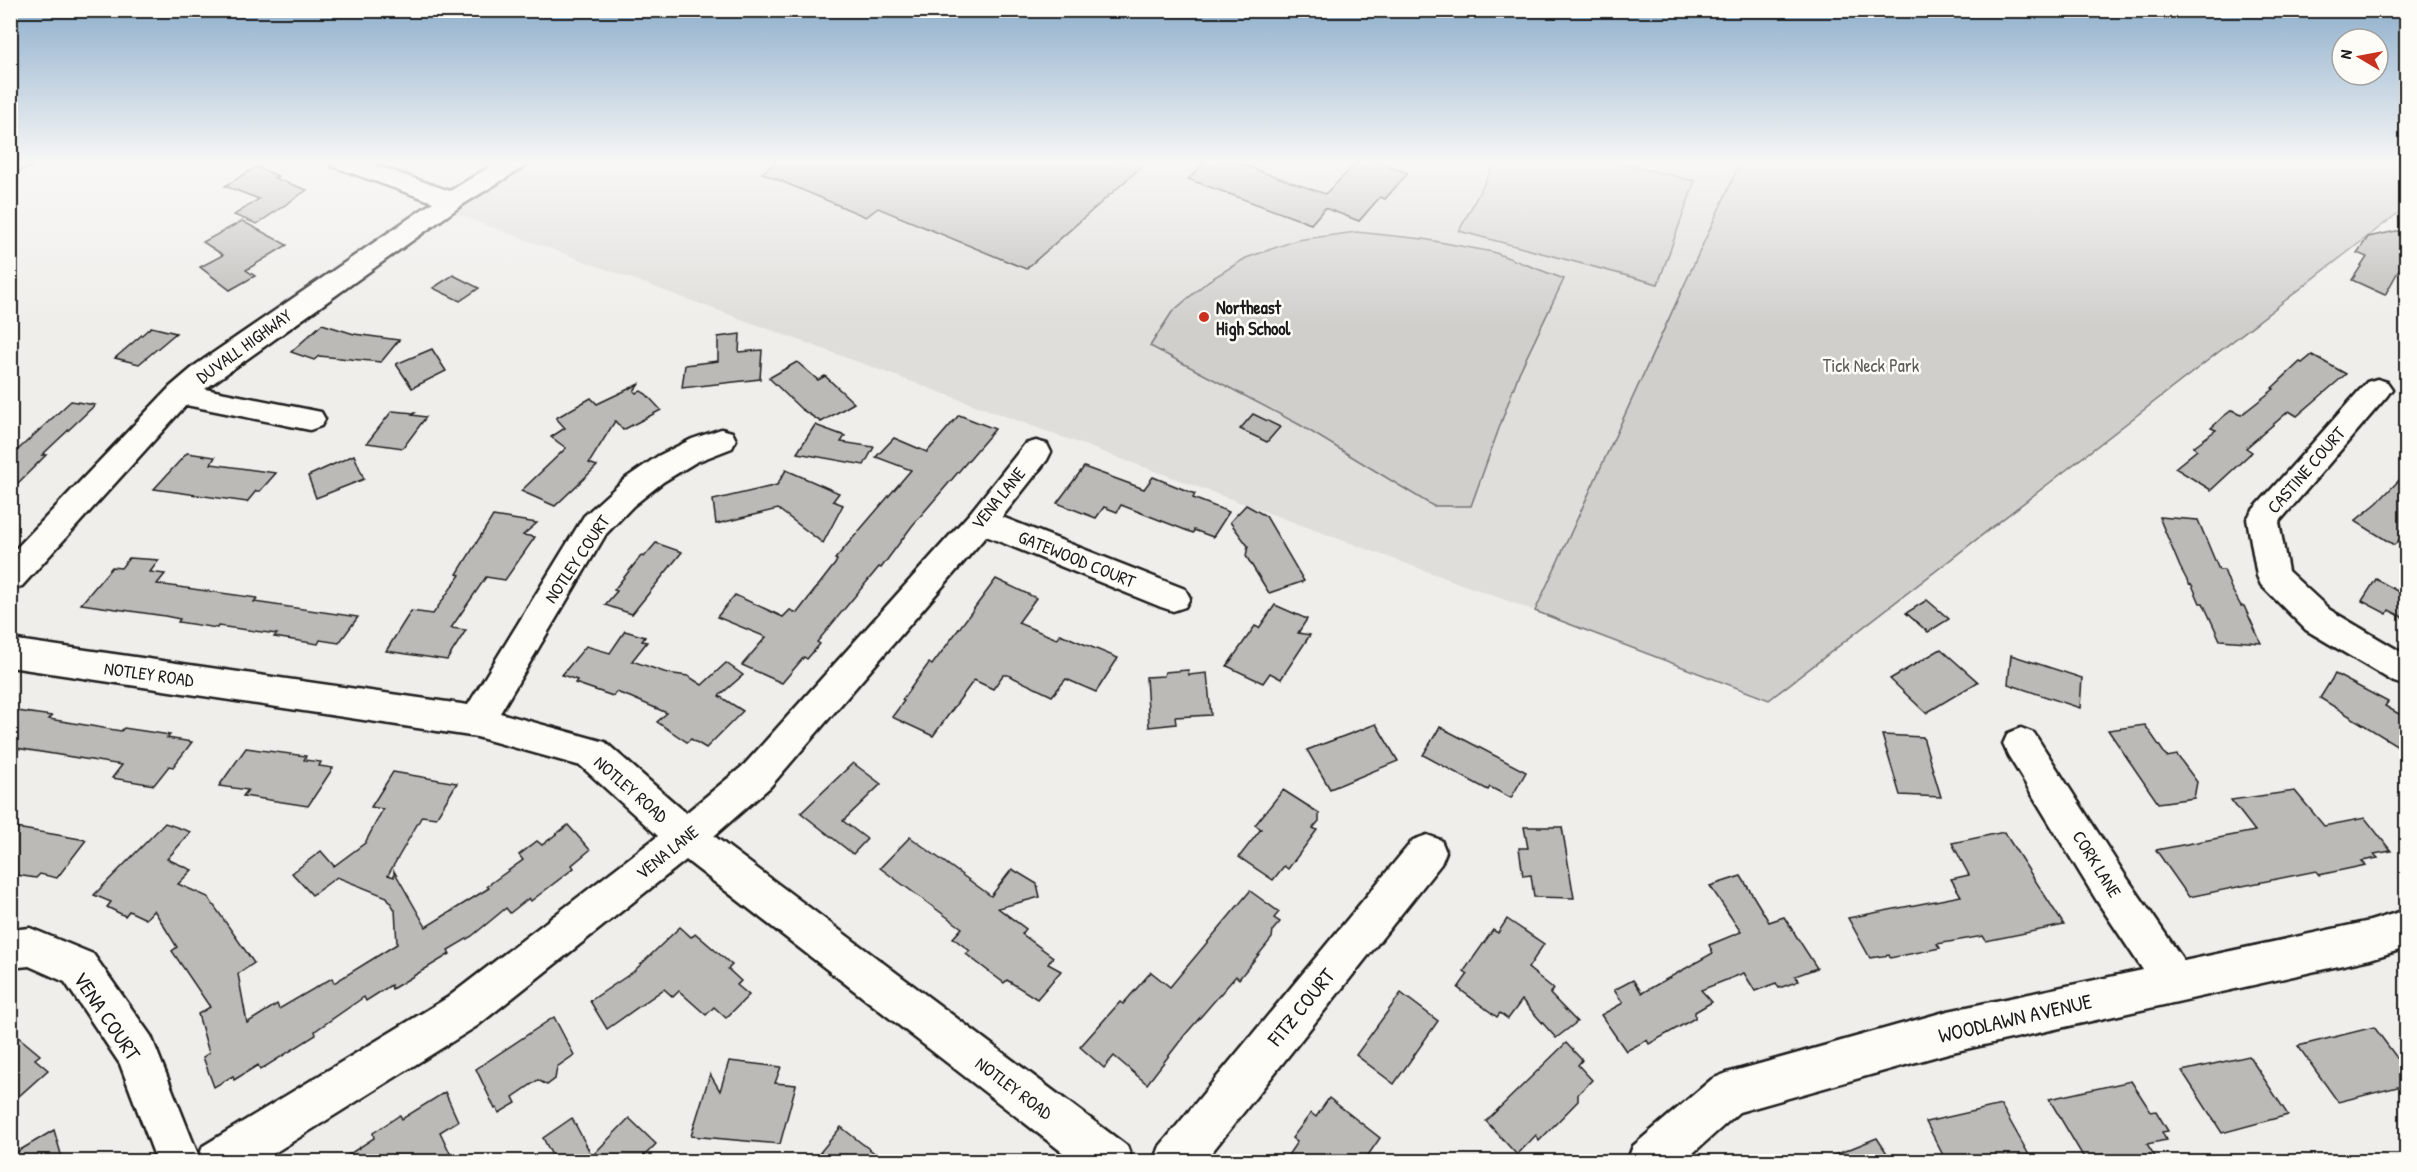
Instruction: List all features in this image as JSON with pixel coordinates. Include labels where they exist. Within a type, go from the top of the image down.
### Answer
[{"type":"street","name":"DUVALL HIGHWAY","points":[[10,577],[180,394],[207,371],[430,216]]},
{"type":"street","name":"CASTINE COURT","points":[[2377,389],[2263,519],[2273,576],[2318,620],[2406,672]]},
{"type":"street","points":[[180,394],[310,420]]},
{"type":"street","name":"NOTLEY COURT","points":[[477,722],[595,525],[615,504],[666,464],[700,446],[721,440]]},
{"type":"street","name":"VENA LANE","points":[[219,1161],[462,1012],[686,837],[757,776],[981,521],[1036,452]]},
{"type":"street","name":"GATEWOOD COURT","points":[[981,521],[1173,598]]},
{"type":"street","name":"NOTLEY ROAD","points":[[10,653],[477,722],[592,753],[686,837],[1111,1161]]},
{"type":"street","name":"CORK LANE","points":[[2021,744],[2111,888],[2175,982]]},
{"type":"street","name":"FITZ COURT","points":[[1176,1161],[1427,852]]},
{"type":"street","name":"WOODLAWN AVENUE","points":[[1649,1161],[1727,1095],[1948,1032],[2370,940],[2406,929]]},
{"type":"street","name":"VENA COURT","points":[[10,949],[30,947],[79,968],[135,1051],[179,1161]]},
{"type":"shaded area","name":"Northeast High School","points":[[460,216],[1716,216],[1535,611]]},
{"type":"green space","points":[[1467,216],[1683,216],[1658,284],[1459,231]]},
{"type":"green space","name":"Tick Neck Park","points":[[1716,216],[2395,216],[1769,700],[1535,611]]},
{"type":"green space","points":[[1356,232],[1423,239],[1493,252],[1564,279],[1519,373],[1471,506],[1433,506],[1300,425],[1150,346],[1172,312],[1208,281],[1246,258],[1297,240]]},
{"type":"building","points":[[236,216],[269,216],[257,224]]},
{"type":"building","points":[[897,216],[1086,216],[1026,269]]},
{"type":"building","points":[[1288,216],[1318,216],[1311,224]]},
{"type":"building","points":[[1345,216],[1364,216],[1359,221]]},
{"type":"building","points":[[242,221],[287,245],[246,270],[255,276],[230,290],[200,267],[223,255],[203,242]]},
{"type":"building","points":[[2396,231],[2406,232],[2406,257],[2385,295],[2352,280],[2367,257],[2357,253],[2368,237]]},
{"type":"building","points":[[453,275],[479,288],[460,301],[433,288]]},
{"type":"building","points":[[322,324],[354,334],[399,340],[381,362],[319,356],[314,360],[291,352]]},
{"type":"building","points":[[151,327],[176,333],[139,364],[115,358]]},
{"type":"building","points":[[740,334],[739,352],[762,350],[760,379],[682,388],[685,365],[718,361],[718,337]]},
{"type":"building","points":[[432,349],[446,371],[412,388],[396,364]]},
{"type":"building","points":[[2312,355],[2346,374],[2297,416],[2289,411],[2246,448],[2252,452],[2211,490],[2175,468],[2197,450],[2193,447],[2216,430],[2211,428],[2224,416],[2232,410],[2241,415],[2274,389],[2272,388],[2300,362],[2302,363]]},
{"type":"building","points":[[797,362],[818,380],[825,376],[854,403],[821,422],[801,409],[769,378]]},
{"type":"building","points":[[639,384],[634,391],[646,394],[661,410],[623,430],[615,421],[589,463],[597,466],[555,506],[521,491],[566,448],[551,437],[565,428],[556,418],[591,398],[597,404]]},
{"type":"building","points":[[71,401],[95,405],[42,455],[46,455],[10,491],[10,457]]},
{"type":"building","points":[[392,411],[415,413],[412,415],[426,417],[403,448],[367,443]]},
{"type":"building","points":[[1253,414],[1280,427],[1267,442],[1240,429]]},
{"type":"building","points":[[959,415],[995,429],[817,642],[820,644],[807,659],[804,657],[782,683],[742,665],[766,637],[717,617],[735,595],[783,617],[790,610],[797,613],[835,564],[837,560],[835,559],[911,470],[876,457],[894,438],[927,452]]},
{"type":"building","points":[[815,425],[845,436],[841,442],[874,447],[864,465],[797,453]]},
{"type":"building","points":[[187,453],[215,457],[211,464],[276,473],[247,502],[154,489]]},
{"type":"building","points":[[354,455],[364,479],[316,498],[308,476]]},
{"type":"building","points":[[1084,467],[1144,489],[1153,477],[1195,494],[1193,498],[1229,512],[1213,537],[1194,530],[1193,533],[1121,505],[1117,512],[1104,507],[1096,518],[1057,503]]},
{"type":"building","points":[[786,470],[839,493],[833,501],[843,505],[823,543],[778,509],[716,524],[713,500],[777,485]]},
{"type":"building","points":[[2406,473],[2406,533],[2394,545],[2355,521],[2377,503]]},
{"type":"building","points":[[1246,505],[1266,516],[1304,581],[1269,593],[1246,556],[1248,546],[1230,522]]},
{"type":"building","points":[[493,516],[537,523],[523,535],[535,537],[505,580],[486,577],[451,628],[466,630],[447,660],[386,651],[411,611],[433,614],[460,575],[457,574]]},
{"type":"building","points":[[2159,517],[2198,520],[2219,570],[2224,570],[2231,588],[2241,606],[2244,606],[2261,643],[2220,640],[2203,603],[2200,603],[2180,567]]},
{"type":"building","points":[[656,543],[682,552],[632,614],[605,605],[641,556],[644,557]]},
{"type":"building","points":[[129,558],[159,560],[150,572],[165,574],[157,584],[257,598],[254,602],[358,617],[339,643],[320,640],[318,644],[274,637],[277,634],[218,626],[217,628],[178,622],[180,619],[165,616],[81,604],[112,567],[121,568]]},
{"type":"building","points":[[996,579],[1036,598],[1018,623],[1057,639],[1060,634],[1118,658],[1096,692],[1066,679],[1052,696],[1008,675],[1003,675],[993,689],[974,680],[933,736],[892,717],[929,663],[932,665]]},
{"type":"building","points":[[2376,579],[2406,596],[2406,619],[2389,610],[2387,614],[2362,601]]},
{"type":"building","points":[[1927,600],[1949,619],[1928,632],[1906,613]]},
{"type":"building","points":[[1275,605],[1307,619],[1298,633],[1310,635],[1281,679],[1270,673],[1263,683],[1227,666],[1255,626],[1259,628]]},
{"type":"building","points":[[625,631],[645,637],[642,641],[647,642],[632,661],[667,673],[688,676],[702,685],[726,663],[743,675],[719,696],[743,711],[706,748],[691,739],[687,742],[657,722],[667,713],[616,692],[613,696],[575,683],[577,680],[562,675],[586,646],[610,653]]},
{"type":"building","points":[[1941,649],[1978,682],[1926,713],[1890,679]]},
{"type":"building","points":[[2011,655],[2082,678],[2080,708],[2008,684]]},
{"type":"building","points":[[1188,670],[1189,675],[1207,673],[1211,715],[1175,717],[1176,724],[1149,727],[1146,677],[1164,676],[1165,672]]},
{"type":"building","points":[[2335,674],[2388,702],[2385,706],[2406,718],[2406,751],[2320,698]]},
{"type":"building","points":[[10,710],[52,716],[49,719],[121,731],[124,728],[170,735],[167,738],[192,742],[173,767],[169,766],[154,785],[112,778],[122,765],[10,747]]},
{"type":"building","points":[[1376,724],[1398,761],[1330,789],[1307,750]]},
{"type":"building","points":[[2145,725],[2167,757],[2177,755],[2197,782],[2194,798],[2158,803],[2108,730]]},
{"type":"building","points":[[1440,727],[1526,772],[1511,798],[1490,787],[1488,790],[1423,755]]},
{"type":"building","points":[[1882,735],[1923,737],[1941,797],[1900,795]]},
{"type":"building","points":[[246,748],[306,756],[304,760],[321,762],[319,766],[333,768],[308,806],[243,796],[248,790],[219,786]]},
{"type":"building","points":[[853,763],[881,784],[843,821],[867,839],[853,854],[801,813]]},
{"type":"building","points":[[393,772],[457,783],[436,818],[422,816],[388,875],[394,877],[394,871],[426,927],[489,888],[487,886],[523,860],[519,855],[537,841],[542,845],[568,825],[590,850],[572,865],[574,868],[531,901],[529,898],[510,913],[506,908],[472,936],[448,950],[450,954],[392,989],[391,985],[366,1001],[364,997],[315,1031],[316,1035],[260,1070],[258,1065],[234,1080],[233,1076],[214,1087],[203,1057],[209,1053],[198,1014],[210,1007],[172,951],[177,947],[154,910],[146,919],[129,911],[125,916],[107,907],[111,902],[94,895],[165,823],[191,832],[167,859],[192,870],[178,884],[208,897],[254,963],[238,974],[247,1023],[277,1004],[279,1009],[332,978],[334,983],[397,944],[395,910],[387,897],[337,877],[312,895],[292,873],[321,851],[334,866],[365,843],[383,809],[371,807]]},
{"type":"building","points":[[1283,790],[1319,813],[1319,821],[1313,828],[1317,830],[1288,869],[1284,866],[1273,880],[1239,857],[1261,829],[1255,825]]},
{"type":"building","points":[[2295,791],[2324,826],[2365,818],[2391,851],[2374,854],[2378,858],[2362,861],[2366,865],[2319,875],[2316,871],[2189,897],[2156,850],[2255,831],[2231,800]]},
{"type":"building","points":[[10,827],[86,840],[57,878],[40,874],[36,878],[10,874]]},
{"type":"building","points":[[1524,827],[1562,827],[1574,898],[1534,897],[1531,875],[1523,876],[1519,848],[1528,848]]},
{"type":"building","points":[[2004,832],[2064,925],[1986,941],[1983,936],[1937,944],[1940,948],[1890,958],[1889,955],[1870,958],[1848,918],[1961,896],[1951,879],[1969,875],[1952,843]]},
{"type":"building","points":[[910,837],[991,896],[1012,869],[1037,884],[1040,897],[998,908],[1026,929],[1022,934],[1053,957],[1048,964],[1061,971],[1037,999],[1007,980],[1004,983],[966,954],[970,951],[953,938],[962,928],[880,868]]},
{"type":"building","points":[[1741,876],[1769,922],[1784,917],[1817,968],[1795,976],[1799,981],[1779,988],[1776,983],[1755,991],[1744,973],[1701,990],[1712,1002],[1695,1012],[1695,1018],[1649,1044],[1647,1040],[1626,1051],[1601,1015],[1623,1003],[1614,990],[1633,980],[1642,993],[1713,953],[1709,945],[1741,932],[1710,886]]},
{"type":"building","points":[[1250,891],[1279,912],[1274,918],[1280,922],[1273,930],[1272,938],[1239,979],[1236,976],[1184,1036],[1147,1084],[1114,1056],[1104,1068],[1080,1047],[1120,1002],[1123,1004],[1151,972],[1170,987]]},
{"type":"building","points":[[1507,919],[1544,944],[1528,968],[1554,989],[1550,994],[1577,1022],[1556,1038],[1522,1000],[1508,1019],[1500,1013],[1497,1017],[1458,988],[1468,974],[1464,971],[1493,930],[1498,933]]},
{"type":"building","points":[[680,927],[691,937],[696,934],[732,965],[728,969],[741,981],[737,985],[749,995],[726,1018],[714,1007],[706,1015],[679,991],[673,997],[664,989],[607,1029],[590,1001],[633,972]]},
{"type":"building","points":[[1401,993],[1438,1021],[1394,1084],[1356,1055]]},
{"type":"building","points":[[554,1017],[574,1055],[557,1067],[555,1079],[547,1085],[538,1080],[513,1097],[516,1103],[499,1113],[476,1069]]},
{"type":"building","points":[[2374,1027],[2406,1070],[2406,1085],[2338,1102],[2298,1046]]},
{"type":"building","points":[[10,1030],[40,1055],[35,1059],[48,1070],[10,1104]]},
{"type":"building","points":[[1566,1043],[1582,1060],[1578,1065],[1592,1080],[1578,1094],[1578,1101],[1539,1141],[1536,1135],[1517,1155],[1486,1121]]},
{"type":"building","points":[[2249,1056],[2288,1115],[2222,1133],[2182,1071]]},
{"type":"building","points":[[729,1061],[781,1067],[775,1083],[796,1085],[780,1144],[691,1136],[710,1074],[720,1091]]},
{"type":"building","points":[[2131,1081],[2151,1112],[2156,1111],[2168,1131],[2162,1132],[2166,1140],[2147,1144],[2158,1161],[2107,1161],[2103,1154],[2084,1158],[2049,1099]]},
{"type":"building","points":[[445,1092],[458,1121],[440,1132],[450,1153],[438,1161],[339,1161],[374,1138],[373,1133],[400,1115],[402,1119]]},
{"type":"building","points":[[1329,1098],[1380,1138],[1364,1161],[1284,1161],[1297,1142],[1292,1138],[1311,1113],[1316,1117]]},
{"type":"building","points":[[2001,1105],[2029,1155],[2016,1158],[2018,1161],[1946,1161],[1926,1122]]},
{"type":"building","points":[[572,1118],[592,1156],[629,1118],[656,1144],[639,1161],[555,1161],[543,1138]]},
{"type":"building","points":[[841,1127],[860,1142],[885,1161],[813,1161]]},
{"type":"building","points":[[54,1130],[63,1161],[10,1161],[10,1156]]},
{"type":"building","points":[[1877,1138],[1892,1161],[1820,1161]]},
{"type":"place","name":"Northeast High School","points":[[1204,317]]}]
